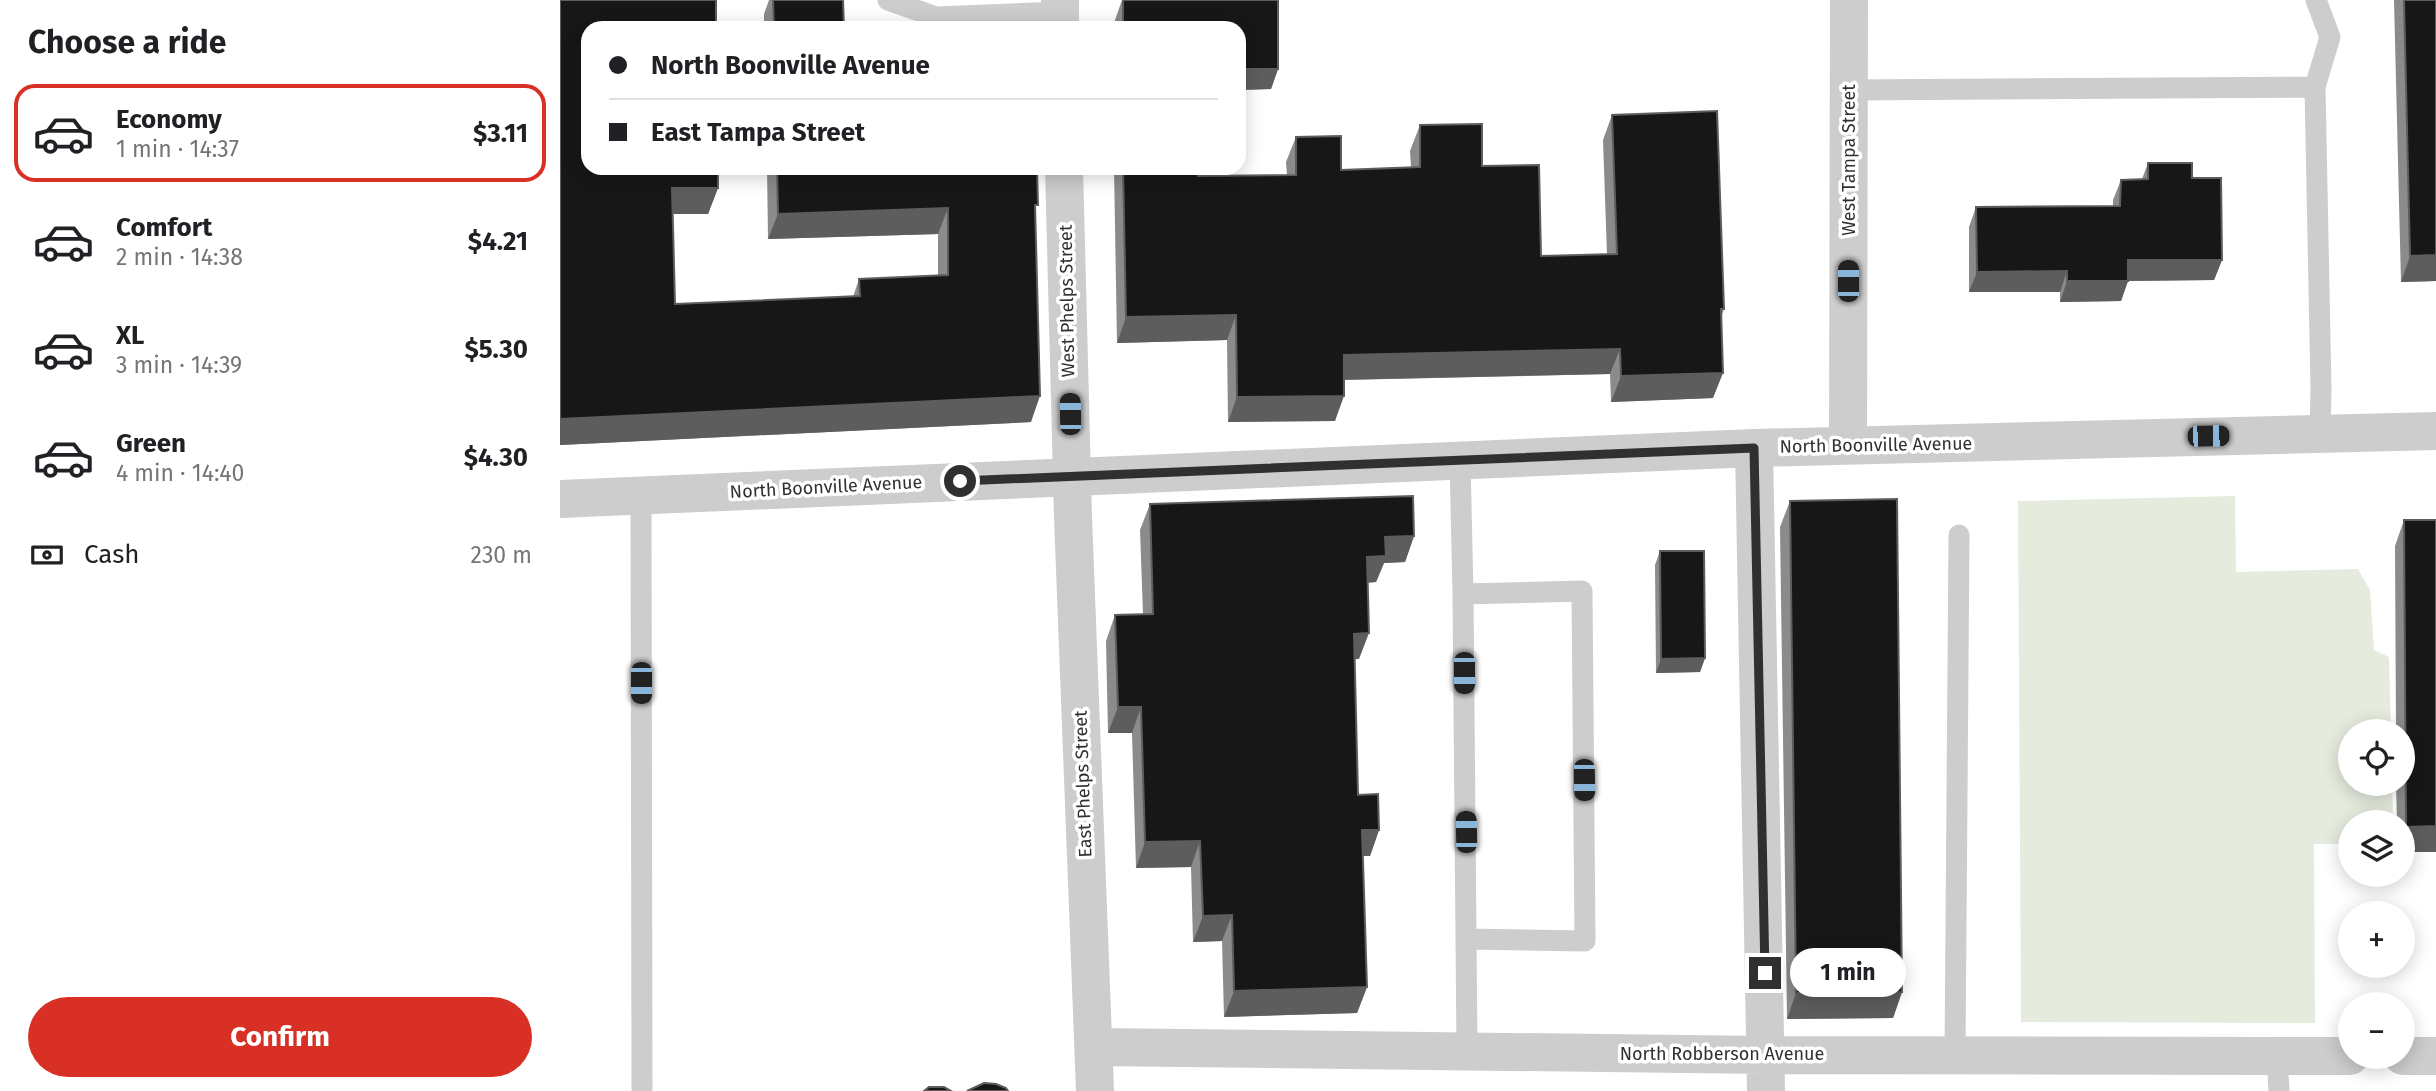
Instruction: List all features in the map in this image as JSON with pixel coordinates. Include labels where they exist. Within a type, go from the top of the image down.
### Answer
[{"type":"street","name":"West Tampa Street","points":[[1848,445],[1849,0]]},
{"type":"street","name":"West Phelps Street","points":[[1064,175],[1071,476]]},
{"type":"street","name":"North Boonville Avenue","points":[[560,499],[1754,448],[2436,431]]},
{"type":"street","points":[[1754,448],[1766,1073]]},
{"type":"street","name":"East Phelps Street","points":[[1071,476],[1095,1091]]},
{"type":"street","name":"North Robberson Avenue","points":[[1094,1047],[1468,1052],[1766,1073],[1955,1055],[2278,1074],[2338,1059]]},
{"type":"street","points":[[2415,1056],[2436,1056]]},
{"type":"lane","points":[[888,0],[936,17],[1060,13]]},
{"type":"lane","points":[[2316,0],[2330,37],[2315,87],[2320,434]]},
{"type":"lane","points":[[1849,90],[2315,87]]},
{"type":"lane","points":[[1460,460],[1468,1052]]},
{"type":"lane","points":[[642,496],[642,1091]]},
{"type":"lane","points":[[1955,1055],[1959,535]]},
{"type":"lane","points":[[1463,594],[1582,591],[1585,941],[1467,939]]},
{"type":"shaded area","points":[[2235,496],[2236,572],[2358,569],[2370,590],[2374,650],[2389,657],[2391,719],[2338,719],[2338,796],[2392,796],[2393,810],[2338,810],[2338,844],[2314,844],[2315,1023],[2021,1022],[2018,501]]},
{"type":"building","points":[[560,0],[716,0],[716,21],[581,21],[581,175],[718,175],[718,188],[672,188],[675,304],[860,296],[859,279],[948,275],[948,208],[778,214],[777,175],[1037,175],[1038,205],[1035,205],[1040,396],[560,419]]},
{"type":"building","points":[[773,0],[843,0],[844,21],[774,21]]},
{"type":"building","points":[[1123,0],[1278,0],[1278,69],[1246,69],[1246,21],[1123,21]]},
{"type":"building","points":[[2404,0],[2436,0],[2436,255],[2410,256]]},
{"type":"building","points":[[1717,111],[1724,309],[1721,309],[1723,373],[1621,376],[1620,349],[1344,355],[1344,396],[1237,397],[1236,315],[1126,317],[1123,175],[1296,175],[1296,137],[1341,136],[1341,170],[1420,167],[1420,125],[1482,124],[1482,166],[1539,165],[1541,256],[1617,254],[1612,115]]},
{"type":"building","points":[[2148,163],[2192,163],[2192,178],[2221,178],[2222,260],[2128,260],[2128,281],[2067,281],[2067,271],[1977,272],[1976,207],[2120,206],[2121,180],[2148,179]]},
{"type":"building","points":[[1413,496],[1414,536],[1385,537],[1386,556],[1367,557],[1369,633],[1354,634],[1358,795],[1378,794],[1379,830],[1362,830],[1367,987],[1234,991],[1232,915],[1203,916],[1200,841],[1145,842],[1141,707],[1118,707],[1115,615],[1153,614],[1150,504]]},
{"type":"building","points":[[1897,499],[1902,992],[1796,993],[1790,501]]},
{"type":"building","points":[[2404,520],[2436,520],[2436,826],[2415,827],[2415,810],[2406,810],[2406,796],[2415,796],[2415,719],[2405,719]]},
{"type":"building","points":[[1660,551],[1704,551],[1705,658],[1661,659]]},
{"type":"building","points":[[984,1083],[996,1084],[1008,1091],[967,1091]]},
{"type":"building","points":[[929,1087],[944,1087],[951,1091],[924,1091]]},
{"type":"route","points":[[960,481],[1754,448],[1765,973]]}]
